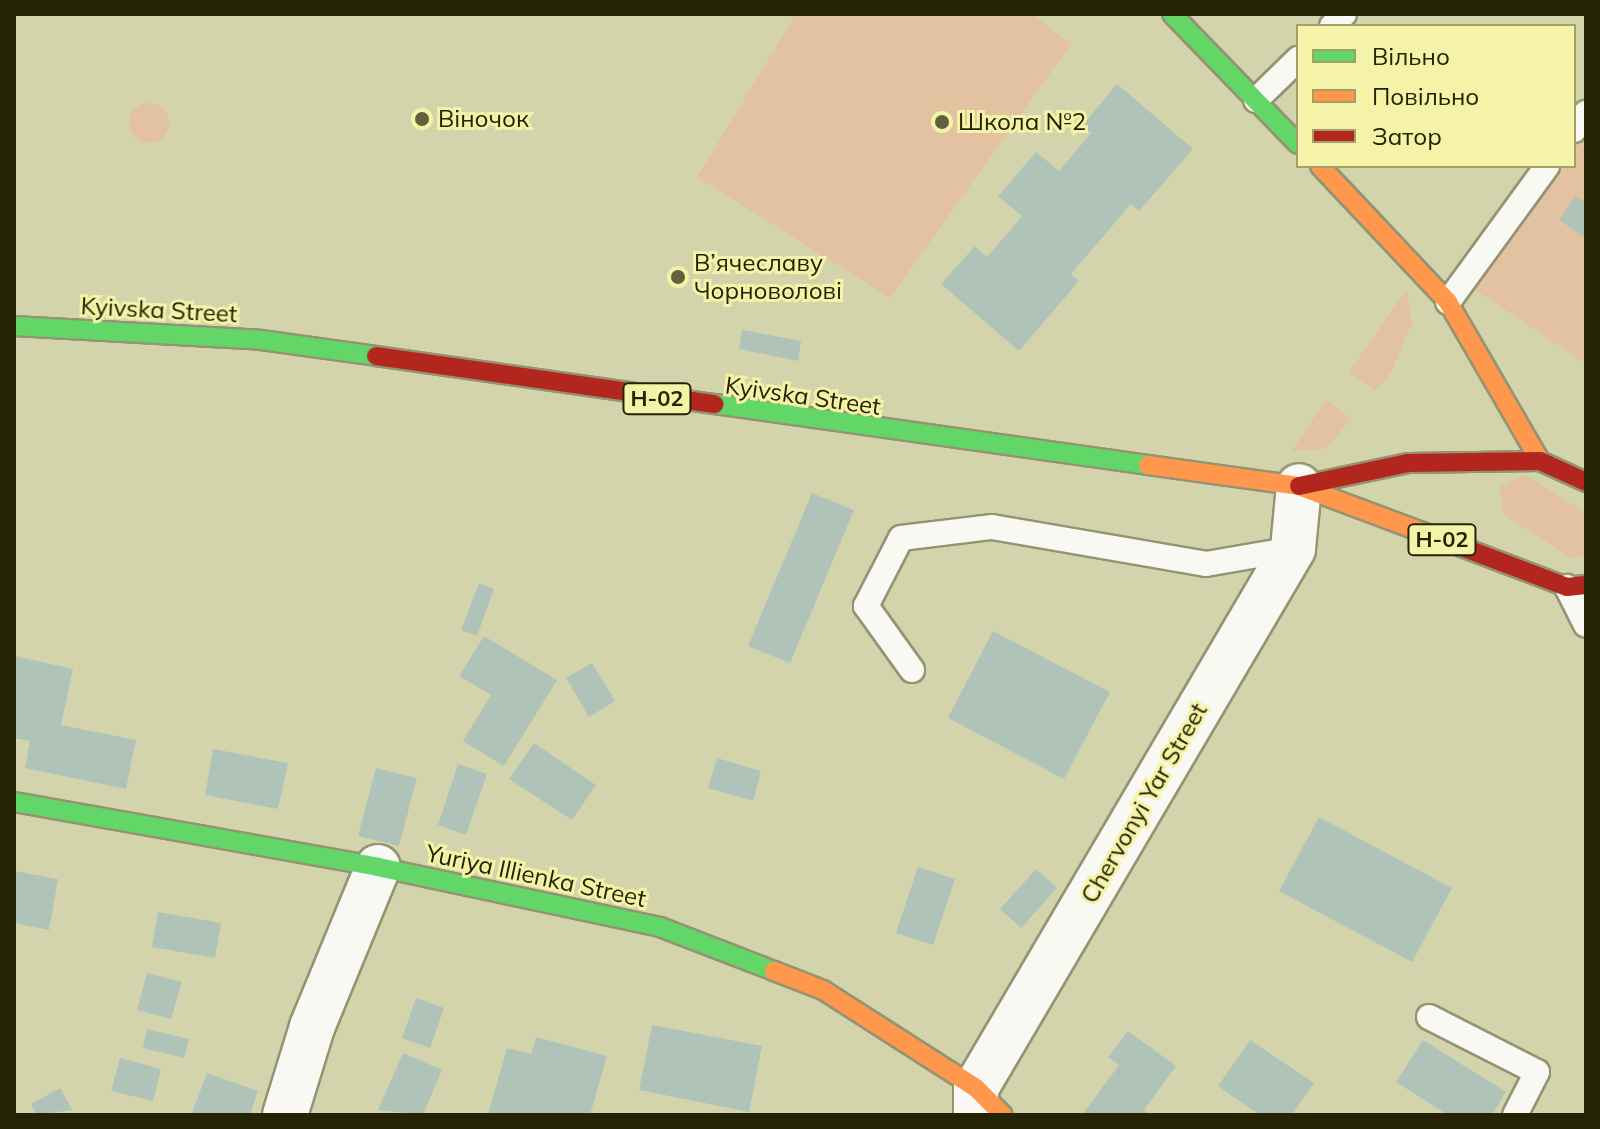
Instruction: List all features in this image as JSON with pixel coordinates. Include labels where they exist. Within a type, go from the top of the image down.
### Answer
[{"type":"main road","points":[[1172,14],[1296,142]]},
{"type":"main road","points":[[1322,168],[1448,302],[1540,461]]},
{"type":"main road","name":"Kyivska Street","points":[[14,326],[261,340],[1299,486],[1577,586]]},
{"type":"main road","name":"Н-02","points":[[1540,461],[1586,482]]},
{"type":"main road","name":"Kyivska Street","points":[[1299,486],[1408,463],[1540,461]]},
{"type":"main road","name":"Yuriya Illienka Street","points":[[14,802],[378,867],[660,927],[823,990],[985,1106]]},
{"type":"street","name":"Chervonyi Yar Street","points":[[985,1106],[1293,549],[1299,486]]},
{"type":"street","points":[[285,1115],[312,1027],[378,867]]},
{"type":"lane","points":[[1256,100],[1296,61]]},
{"type":"lane","points":[[1448,302],[1546,168]]},
{"type":"lane","points":[[912,670],[866,606],[901,538],[992,527],[1206,564],[1293,549]]},
{"type":"lane","points":[[1577,586],[1586,625]]},
{"type":"lane","points":[[1429,1017],[1537,1072],[1515,1115]]},
{"type":"shaded area","points":[[796,14],[1032,14],[1071,44],[890,298],[697,177]]},
{"type":"shaded area","points":[[149,103],[163,109],[169,123],[163,137],[149,143],[135,137],[129,123],[135,109]]},
{"type":"shaded area","points":[[1586,113],[1586,364],[1462,281],[1546,168],[1576,168],[1576,127]]},
{"type":"shaded area","points":[[1407,289],[1412,323],[1392,371],[1375,391],[1349,372]]},
{"type":"shaded area","points":[[1326,399],[1351,419],[1325,449],[1292,451]]},
{"type":"shaded area","points":[[1525,474],[1586,513],[1586,555],[1571,558],[1504,515],[1500,487]]},
{"type":"building","points":[[1117,84],[1193,149],[1139,211],[1131,204],[1071,274],[1079,281],[1019,351],[941,284],[975,246],[987,257],[1022,216],[998,196],[1036,152],[1059,171],[1091,133],[1082,126]]},
{"type":"building","points":[[1575,196],[1586,203],[1584,237],[1559,220]]},
{"type":"building","points":[[742,330],[801,341],[798,361],[739,349]]},
{"type":"building","points":[[812,493],[854,510],[790,663],[748,646]]},
{"type":"building","points":[[479,583],[494,589],[477,636],[461,630]]},
{"type":"building","points":[[993,631],[1110,692],[1064,779],[948,718]]},
{"type":"building","points":[[484,636],[557,680],[504,766],[463,741],[491,695],[459,676]]},
{"type":"building","points":[[14,656],[73,669],[61,725],[136,740],[126,789],[25,768],[30,741],[14,738]]},
{"type":"building","points":[[592,663],[615,701],[589,717],[566,678]]},
{"type":"building","points":[[534,743],[596,785],[572,820],[509,779]]},
{"type":"building","points":[[213,749],[288,763],[278,809],[205,795]]},
{"type":"building","points":[[717,758],[761,771],[753,801],[708,788]]},
{"type":"building","points":[[458,764],[487,774],[466,835],[438,825]]},
{"type":"building","points":[[376,768],[417,778],[399,846],[358,836]]},
{"type":"building","points":[[1319,817],[1452,888],[1412,962],[1279,891]]},
{"type":"building","points":[[918,867],[955,879],[933,945],[896,933]]},
{"type":"building","points":[[1036,869],[1057,888],[1021,928],[1000,909]]},
{"type":"building","points":[[14,871],[58,879],[49,930],[14,923]]},
{"type":"building","points":[[158,912],[221,923],[215,958],[152,947]]},
{"type":"building","points":[[147,973],[182,982],[171,1019],[137,1010]]},
{"type":"building","points":[[416,998],[444,1008],[430,1048],[402,1038]]},
{"type":"building","points":[[652,1025],[762,1046],[749,1112],[639,1090]]},
{"type":"building","points":[[147,1029],[189,1039],[184,1058],[143,1048]]},
{"type":"building","points":[[1128,1031],[1176,1066],[1144,1110],[1150,1115],[1082,1115],[1119,1065],[1108,1057]]},
{"type":"building","points":[[536,1037],[607,1056],[590,1115],[488,1115],[507,1048],[531,1054]]},
{"type":"building","points":[[1250,1040],[1314,1083],[1292,1115],[1260,1115],[1218,1086]]},
{"type":"building","points":[[1423,1040],[1506,1092],[1492,1115],[1448,1115],[1396,1082]]},
{"type":"building","points":[[403,1053],[442,1070],[423,1115],[378,1110]]},
{"type":"building","points":[[120,1058],[161,1069],[153,1101],[111,1091]]},
{"type":"building","points":[[207,1073],[258,1091],[250,1115],[191,1115]]},
{"type":"building","points":[[60,1088],[72,1110],[37,1115],[31,1104]]},
{"type":"traffic: fast","points":[[1172,14],[1296,142]]},
{"type":"traffic: fast","points":[[14,326],[261,340],[376,356]]},
{"type":"traffic: fast","points":[[715,404],[1148,465]]},
{"type":"traffic: fast","points":[[14,802],[378,867],[660,927],[774,971]]},
{"type":"traffic: slow","points":[[1322,168],[1448,302],[1540,461]]},
{"type":"traffic: slow","points":[[1148,465],[1299,486],[1446,541]]},
{"type":"traffic: slow","points":[[774,971],[823,990],[976,1088],[1003,1115]]},
{"type":"traffic: jam","points":[[376,356],[715,404]]},
{"type":"traffic: jam","points":[[1299,486],[1408,463],[1540,461],[1586,482]]},
{"type":"traffic: jam","points":[[1446,541],[1567,587],[1586,585]]},
{"type":"place","name":"Віночок","points":[[422,119]]},
{"type":"place","name":"Школа №2","points":[[942,122]]},
{"type":"place","name":"В’ячеславу Чорноволові","points":[[678,277]]}]
